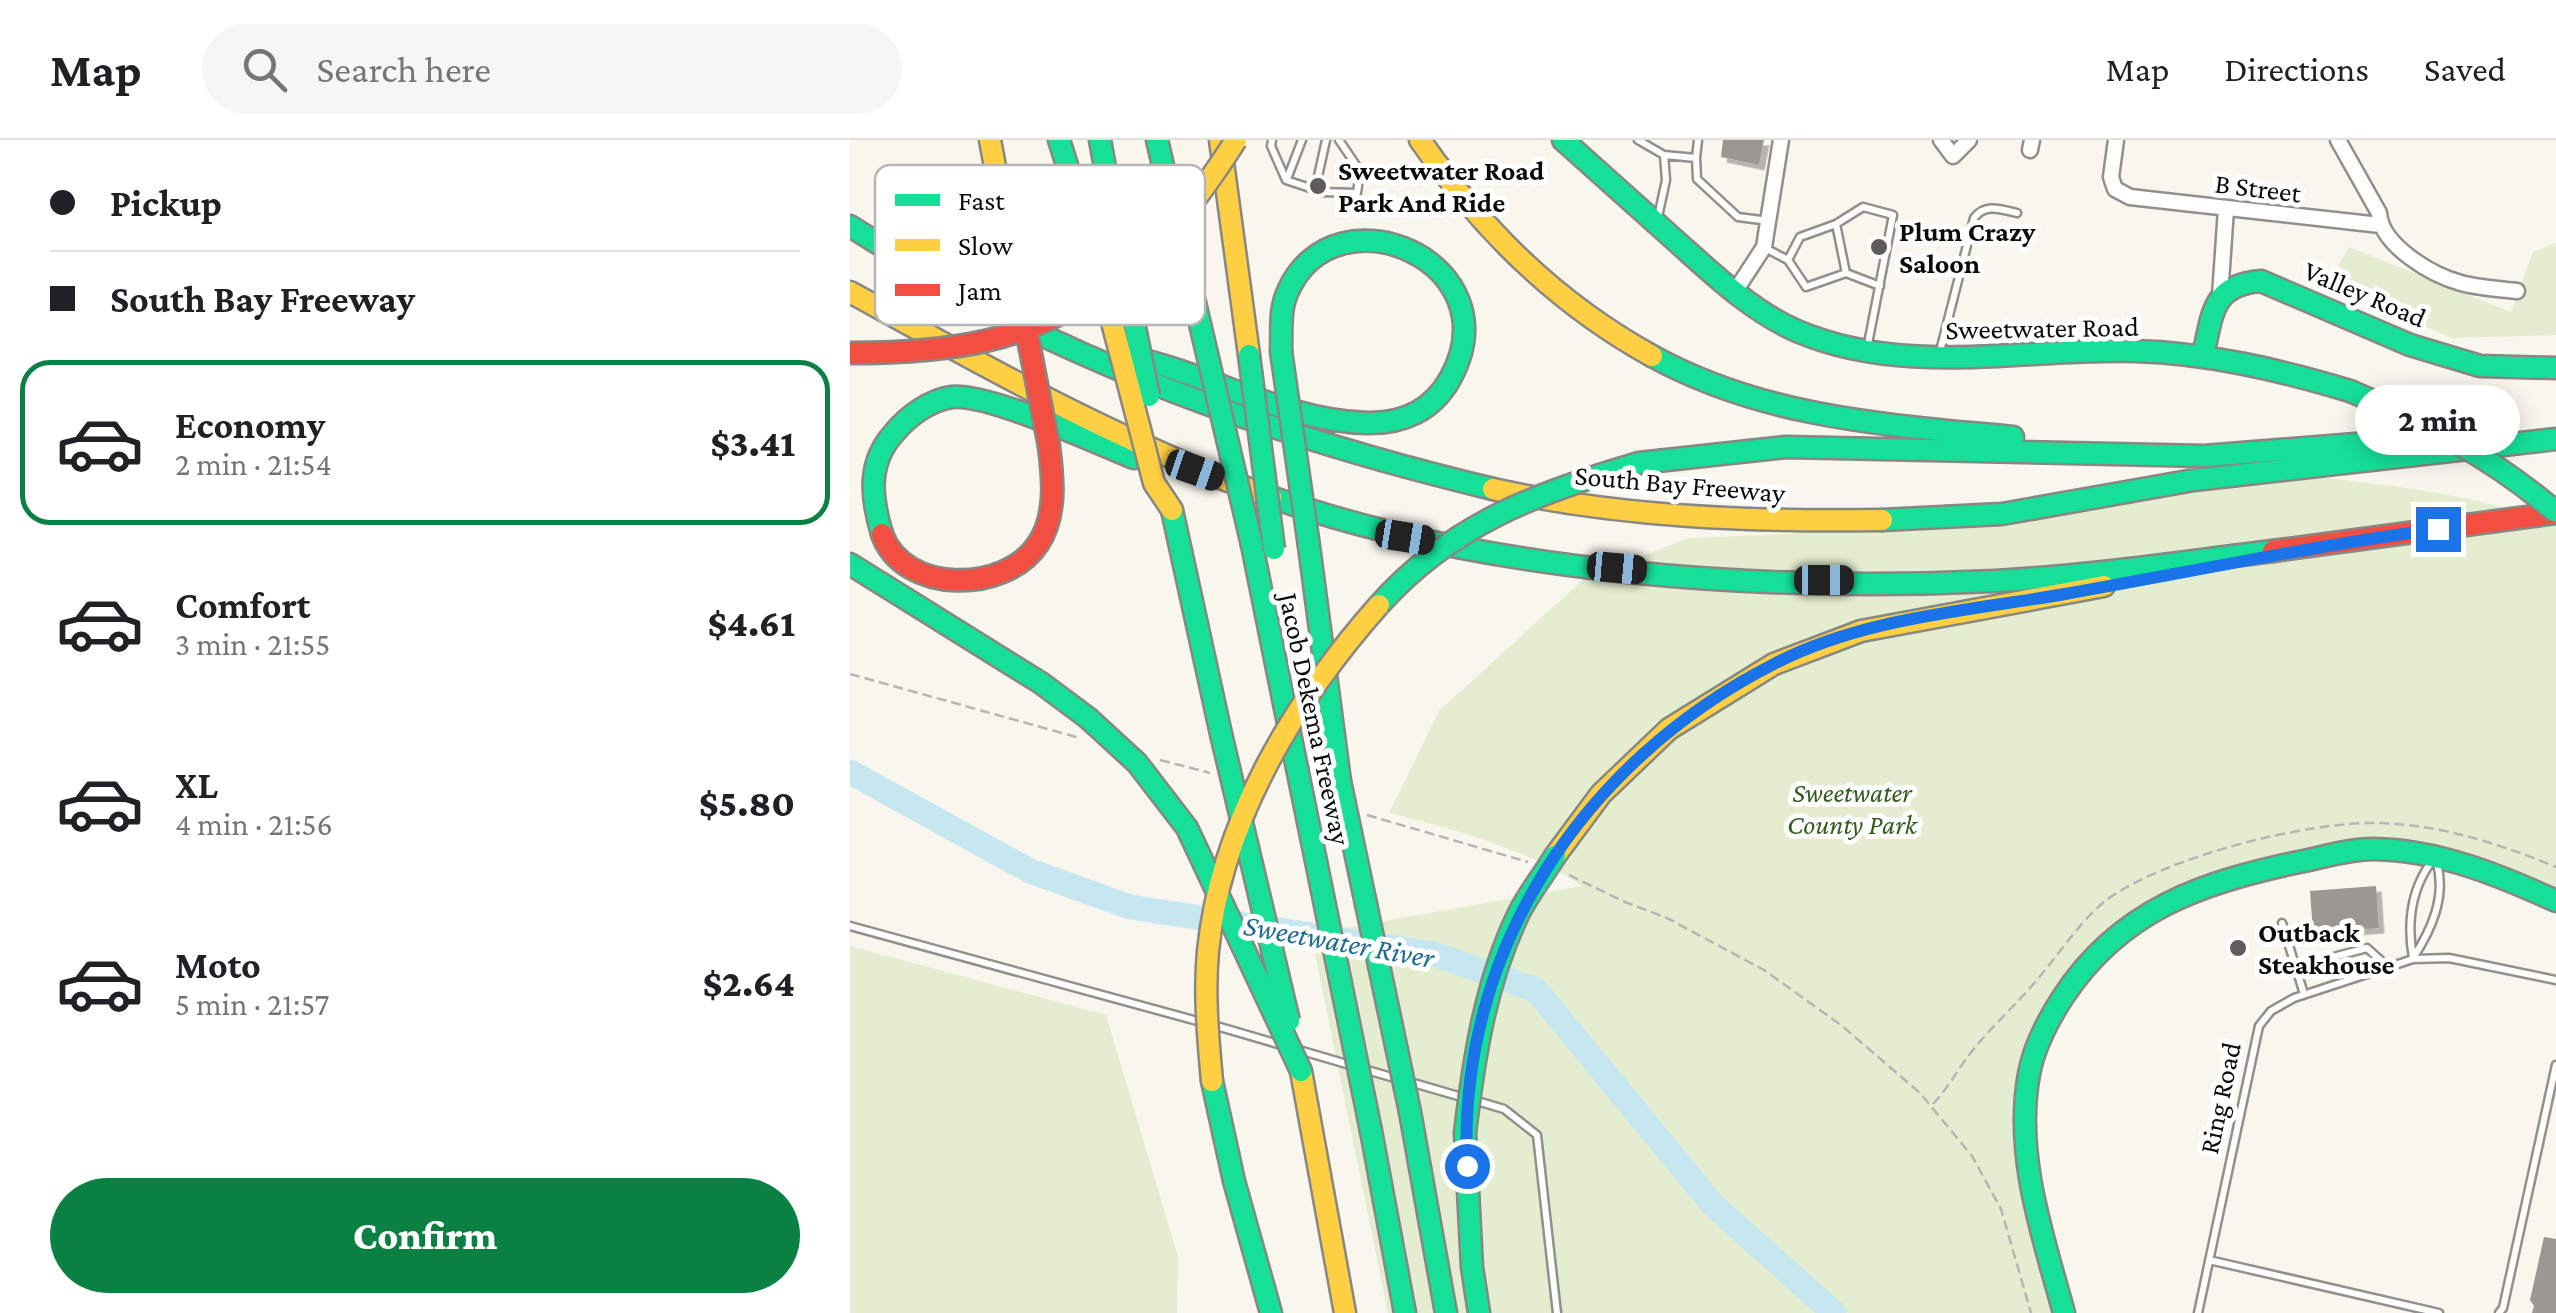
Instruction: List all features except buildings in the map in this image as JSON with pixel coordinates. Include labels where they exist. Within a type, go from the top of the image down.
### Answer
[{"type":"main road","points":[[990,140],[995,165]]},
{"type":"main road","points":[[1059,140],[1067,165]]},
{"type":"main road","points":[[1100,140],[1105,165]]},
{"type":"main road","name":"Jacob Dekema Freeway","points":[[1157,140],[1163,165]]},
{"type":"main road","points":[[1220,140],[1274,549],[1275,659]]},
{"type":"main road","points":[[1205,189],[1236,140]]},
{"type":"main road","points":[[1420,140],[1488,231],[1530,271],[1595,322],[1687,374],[1779,407],[1832,418],[2042,440],[2101,454]]},
{"type":"main road","name":"Sweetwater Road","points":[[1576,144],[1656,224],[1734,293],[1795,330],[1866,353],[1938,358],[2104,351],[2203,355],[2262,365],[2350,391],[2446,432],[2512,476],[2556,513]]},
{"type":"main road","name":"South Bay Freeway","points":[[850,226],[875,243]]},
{"type":"main road","points":[[1100,360],[1129,355],[1240,394],[1336,419],[1374,426],[1407,418],[1432,402],[1450,382],[1463,348],[1463,319],[1456,290],[1442,272],[1396,244],[1346,242],[1320,255],[1297,274],[1283,304],[1281,351],[1310,546],[1340,781],[1410,1112],[1446,1313]]},
{"type":"main road","name":"Valley Road","points":[[2220,296],[2239,281],[2261,281],[2410,345],[2480,366],[2556,368]]},
{"type":"main road","points":[[850,292],[875,305]]},
{"type":"main road","points":[[2203,355],[2220,296]]},
{"type":"main road","points":[[912,325],[1082,416],[1195,470],[1284,502]]},
{"type":"main road","name":"South Bay Freeway","points":[[1025,325],[1189,400],[1279,430],[1505,491],[1598,509],[1784,522],[1978,517],[2191,480],[2556,436]]},
{"type":"main road","points":[[1026,325],[1045,423],[1050,446],[1055,495],[1047,528],[1028,559],[1000,576],[964,584],[920,572],[887,546],[872,508],[872,470],[892,432],[924,406],[956,397],[1010,409],[1045,423],[1196,482],[1284,502],[1405,537],[1582,566],[1754,580],[1967,582],[2085,574],[2556,513]]},
{"type":"main road","points":[[850,353],[970,346],[1040,325]]},
{"type":"main road","points":[[1112,325],[1154,483],[1172,510]]},
{"type":"main road","points":[[1134,325],[1221,734],[1301,1071],[1345,1313]]},
{"type":"main road","name":"Jacob Dekema Freeway","points":[[1200,325],[1252,545],[1372,1131],[1405,1313]]},
{"type":"main road","points":[[1272,1313],[1234,1181],[1212,1080],[1207,972],[1211,930],[1222,883],[1280,739],[1315,684],[1358,626],[1408,574],[1482,521],[1550,489],[1639,463],[1718,452],[1786,447],[2204,456],[2530,431],[2556,436]]},
{"type":"main road","points":[[1479,1313],[1472,1266],[1466,1133],[1476,1046],[1496,968],[1519,914],[1555,856],[1601,794],[1669,729],[1774,664],[1861,631],[2320,545]]},
{"type":"main road","points":[[850,564],[1041,684],[1088,718],[1138,763],[1187,828],[1301,1071]]},
{"type":"main road","points":[[2064,1313],[2027,1177],[2024,1116],[2030,1073],[2041,1036],[2074,976],[2098,948],[2144,912],[2228,879],[2271,867],[2373,849],[2436,856],[2512,880],[2556,901]]},
{"type":"street","points":[[1734,293],[1764,247],[1782,140]]},
{"type":"street","points":[[1941,140],[1952,156],[1969,140]]},
{"type":"street","name":"B Street","points":[[2116,140],[2111,177],[2116,190],[2130,197],[2380,226]]},
{"type":"street","points":[[2338,140],[2379,212],[2380,226],[2398,245],[2442,277],[2463,284],[2517,291]]},
{"type":"street","points":[[2220,296],[2226,209]]},
{"type":"lane","points":[[1272,140],[1286,180],[1316,190],[1357,193],[1360,171],[1339,140]]},
{"type":"lane","points":[[1286,180],[1302,140]]},
{"type":"lane","points":[[1316,190],[1326,140]]},
{"type":"lane","points":[[1638,140],[1664,155],[1696,158]]},
{"type":"lane","points":[[1698,140],[1697,179],[1738,217],[1770,221]]},
{"type":"lane","points":[[1656,224],[1666,180],[1664,155]]},
{"type":"lane","points":[[1788,260],[1800,237],[1836,224],[1863,208],[1893,215],[1866,353]]},
{"type":"lane","points":[[1938,358],[1974,218],[1987,208],[2016,213]]},
{"type":"lane","points":[[1836,224],[1846,273]]},
{"type":"lane","points":[[1764,247],[1788,260],[1806,287],[1846,273],[1880,286]]},
{"type":"lane","points":[[2413,959],[2408,930],[2420,878],[2436,856]]},
{"type":"lane","points":[[2413,959],[2430,933],[2442,883],[2436,856]]},
{"type":"lane","points":[[2282,923],[2304,994]]},
{"type":"lane","points":[[850,926],[1504,1109],[1537,1135],[1557,1313]]},
{"type":"lane","points":[[2296,967],[2367,948],[2388,967]]},
{"type":"lane","name":"Ring Road","points":[[2198,1313],[2259,1026],[2270,1011],[2304,994],[2413,959],[2449,958],[2556,980]]},
{"type":"lane","points":[[2499,1313],[2556,1065]]},
{"type":"lane","points":[[2208,1260],[2439,1313]]},
{"type":"path","points":[[1932,1105],[1969,1054],[2094,913],[2105,902],[2165,870],[2253,842],[2321,828],[2379,823],[2493,842],[2556,867]]},
{"type":"green space","points":[[2556,243],[2556,335],[2451,338],[2329,282],[2349,247],[2511,312],[2533,252]]},
{"type":"green space","name":"Sweetwater County Park","points":[[2270,472],[2450,495],[2556,525],[2556,901],[2530,888],[2372,849],[2171,899],[2078,971],[2026,1103],[2066,1313],[1388,1313],[1311,934],[1582,886],[1516,852],[1389,813],[1439,711],[1585,578],[1689,538],[1789,534],[2016,500]]},
{"type":"green space","points":[[850,946],[1106,1015],[1178,1257],[1177,1313],[850,1313]]},
{"type":"waterway","name":"Sweetwater River","points":[[850,772],[1030,871],[1130,907],[1434,954],[1536,990],[1713,1205],[1834,1313]]},
{"type":"traffic: fast","points":[[1059,140],[1067,165]]},
{"type":"traffic: fast","points":[[1100,140],[1105,165]]},
{"type":"traffic: fast","points":[[1157,140],[1163,165]]},
{"type":"traffic: fast","points":[[1563,140],[1748,302],[1780,323],[1838,345],[1922,357],[2162,352],[2244,364],[2350,391]]},
{"type":"traffic: fast","points":[[850,226],[875,241]]},
{"type":"traffic: fast","points":[[1126,356],[1305,414],[1367,423],[1392,421],[1425,407],[1450,379],[1464,337],[1459,301],[1440,272],[1411,251],[1377,241],[1342,244],[1311,260],[1288,291],[1282,313],[1281,351]]},
{"type":"traffic: fast","points":[[2203,355],[2213,315],[2223,295],[2232,288],[2261,281],[2410,345],[2480,366],[2556,368]]},
{"type":"traffic: fast","points":[[1022,325],[1135,376],[1252,420],[1493,489]]},
{"type":"traffic: fast","points":[[1135,325],[1149,396]]},
{"type":"traffic: fast","points":[[1200,325],[1252,545]]},
{"type":"traffic: fast","points":[[1281,351],[1309,546]]},
{"type":"traffic: fast","points":[[1249,355],[1274,549]]},
{"type":"traffic: fast","points":[[1652,356],[1695,377],[1783,406],[1873,422],[2013,437]]},
{"type":"traffic: fast","points":[[2350,391],[2458,443],[2556,512]]},
{"type":"traffic: fast","points":[[882,534],[874,494],[879,456],[906,421],[944,399],[969,398],[1016,411],[1134,458]]},
{"type":"traffic: fast","points":[[1882,520],[2002,514],[2194,480],[2556,439]]},
{"type":"traffic: fast","points":[[1639,463],[1786,447],[2204,456],[2393,441]]},
{"type":"traffic: fast","points":[[1379,605],[1436,553],[1499,514],[1566,486],[1639,463]]},
{"type":"traffic: fast","points":[[1271,497],[1355,523],[1444,544],[1535,560],[1722,580],[1907,584],[1995,581],[2273,551]]},
{"type":"traffic: fast","points":[[1172,510],[1221,734]]},
{"type":"traffic: fast","points":[[1252,545],[1297,768]]},
{"type":"traffic: fast","points":[[1309,546],[1340,781]]},
{"type":"traffic: fast","points":[[850,564],[1041,683]]},
{"type":"traffic: fast","points":[[1041,683],[1088,718],[1137,763],[1187,828],[1301,1071]]},
{"type":"traffic: fast","points":[[1221,734],[1289,1021]]},
{"type":"traffic: fast","points":[[1297,768],[1371,1131]]},
{"type":"traffic: fast","points":[[1340,781],[1410,1112]]},
{"type":"traffic: fast","points":[[2064,1313],[2033,1195],[2025,1104],[2029,1074],[2047,1024],[2086,967],[2110,942],[2166,904],[2229,879],[2365,849],[2398,850],[2445,859],[2556,901]]},
{"type":"traffic: fast","points":[[1465,1133],[1477,1049],[1497,968],[1522,907],[1555,856]]},
{"type":"traffic: fast","points":[[1212,1081],[1234,1181],[1271,1313]]},
{"type":"traffic: fast","points":[[1410,1112],[1446,1313]]},
{"type":"traffic: fast","points":[[1371,1131],[1405,1313]]},
{"type":"traffic: fast","points":[[1465,1133],[1472,1267],[1479,1313]]},
{"type":"traffic: slow","points":[[990,140],[995,165]]},
{"type":"traffic: slow","points":[[1220,140],[1249,355]]},
{"type":"traffic: slow","points":[[1205,185],[1236,140]]},
{"type":"traffic: slow","points":[[1420,140],[1469,204],[1523,262],[1584,313],[1652,356]]},
{"type":"traffic: slow","points":[[850,292],[875,306]]},
{"type":"traffic: slow","points":[[911,325],[1109,429],[1271,497]]},
{"type":"traffic: slow","points":[[1113,325],[1154,483],[1172,510]]},
{"type":"traffic: slow","points":[[1493,489],[1589,506],[1686,516],[1882,520]]},
{"type":"traffic: slow","points":[[1555,856],[1601,794],[1669,729],[1774,664],[1861,631],[2104,586]]},
{"type":"traffic: slow","points":[[1212,1081],[1206,1000],[1208,951],[1228,855],[1246,809],[1291,722],[1379,605]]},
{"type":"traffic: slow","points":[[1301,1071],[1345,1313]]},
{"type":"traffic: jam","points":[[1025,325],[1049,446]]},
{"type":"traffic: jam","points":[[850,353],[956,347],[1035,325]]},
{"type":"traffic: jam","points":[[882,534],[893,554],[932,577],[980,579],[1003,572],[1023,560],[1044,533],[1052,497],[1049,446]]},
{"type":"traffic: jam","points":[[2273,551],[2556,513]]},
{"type":"place","name":"Sweetwater Road Park And Ride","points":[[1318,186]]},
{"type":"place","name":"Plum Crazy Saloon","points":[[1879,247]]},
{"type":"place","name":"Outback Steakhouse","points":[[2238,948]]},
{"type":"route","points":[[1467,1166],[1466,1133],[1482,1013],[1519,914],[1601,794],[1669,729],[1722,694],[1774,664],[1861,631],[2320,545],[2438,529]]}]
